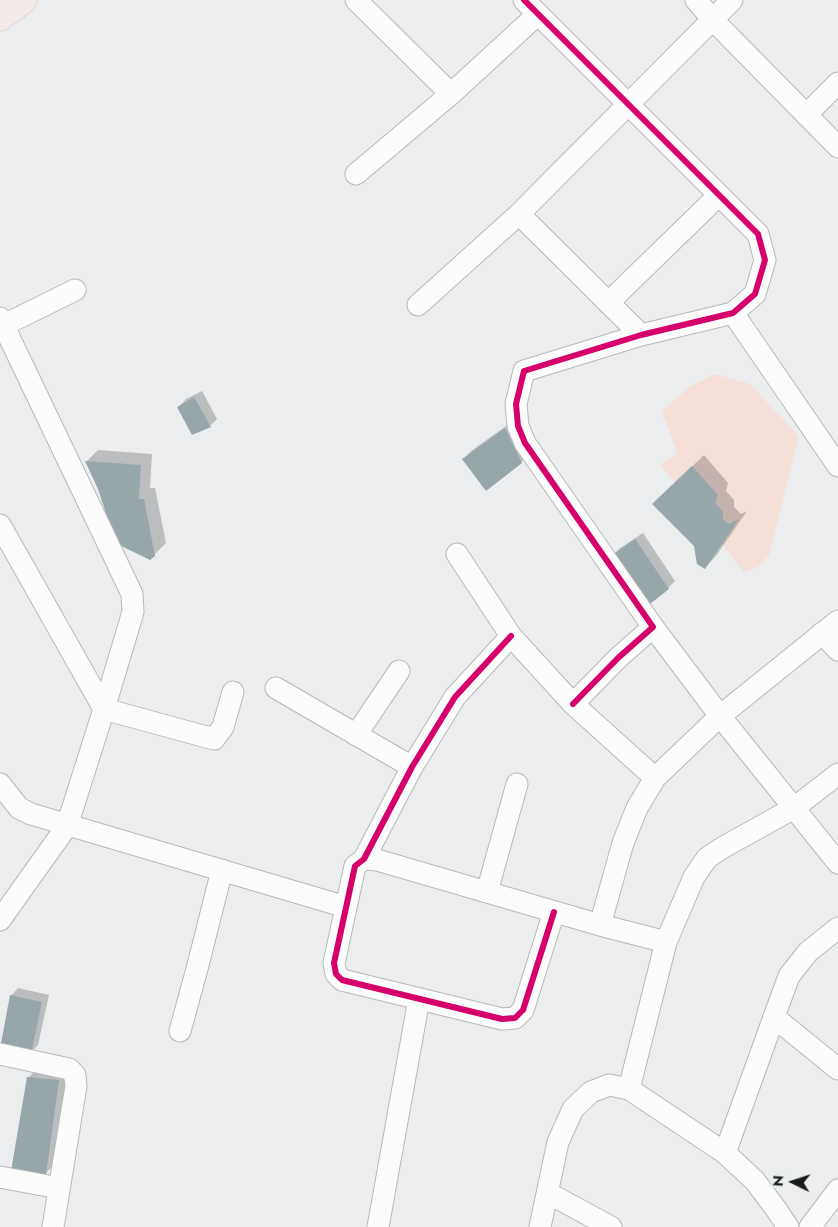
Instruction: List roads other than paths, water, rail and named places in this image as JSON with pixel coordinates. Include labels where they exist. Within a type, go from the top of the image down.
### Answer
[{"type":"main road","points":[[0,17],[23,0]]},
{"type":"street","points":[[356,0],[451,94]]},
{"type":"street","points":[[696,0],[712,19],[838,147]]},
{"type":"street","points":[[418,304],[519,214],[732,0]]},
{"type":"street","points":[[356,174],[451,94],[531,7],[758,234],[765,260],[755,294],[734,313],[641,336],[524,371],[516,404],[518,426],[525,444],[653,627],[720,716],[838,864]]},
{"type":"street","points":[[806,115],[838,82]]},
{"type":"street","points":[[608,303],[719,195]]},
{"type":"street","points":[[519,214],[641,336]]},
{"type":"street","points":[[0,920],[67,826],[133,612],[132,594],[1,323],[75,290]]},
{"type":"street","points":[[734,313],[838,466]]},
{"type":"street","points":[[0,525],[104,709],[214,739],[223,727],[233,692]]},
{"type":"street","points":[[457,554],[510,636],[573,704],[655,778]]},
{"type":"street","points":[[573,704],[618,658],[653,627]]},
{"type":"street","points":[[600,925],[623,843],[637,808],[655,778],[720,716],[830,627],[838,650]]},
{"type":"street","points":[[510,636],[455,697],[412,767],[364,859],[355,866],[334,963],[336,974],[342,980],[419,999],[502,1019],[515,1018],[523,1010],[554,912]]},
{"type":"street","points":[[356,735],[399,671]]},
{"type":"street","points":[[276,688],[412,767]]},
{"type":"street","points":[[629,1089],[666,942],[694,877],[707,858],[794,808],[838,774]]},
{"type":"street","points":[[0,784],[19,808],[31,814],[346,907]]},
{"type":"street","points":[[487,892],[517,784]]},
{"type":"street","points":[[364,859],[377,860],[554,912],[666,942]]},
{"type":"street","points":[[180,1031],[222,870]]},
{"type":"street","points":[[725,1153],[789,976],[808,952],[838,928]]},
{"type":"street","points":[[378,1227],[419,999]]},
{"type":"street","points":[[774,1017],[838,1069]]},
{"type":"street","points":[[0,1054],[69,1068],[75,1076],[76,1086],[53,1227]]},
{"type":"street","points":[[540,1227],[558,1142],[573,1109],[591,1092],[609,1085],[629,1089],[725,1153],[755,1181],[788,1227]]},
{"type":"street","points":[[0,1177],[59,1188]]},
{"type":"street","points":[[810,1227],[838,1190]]},
{"type":"street","points":[[548,1193],[611,1227]]}]
